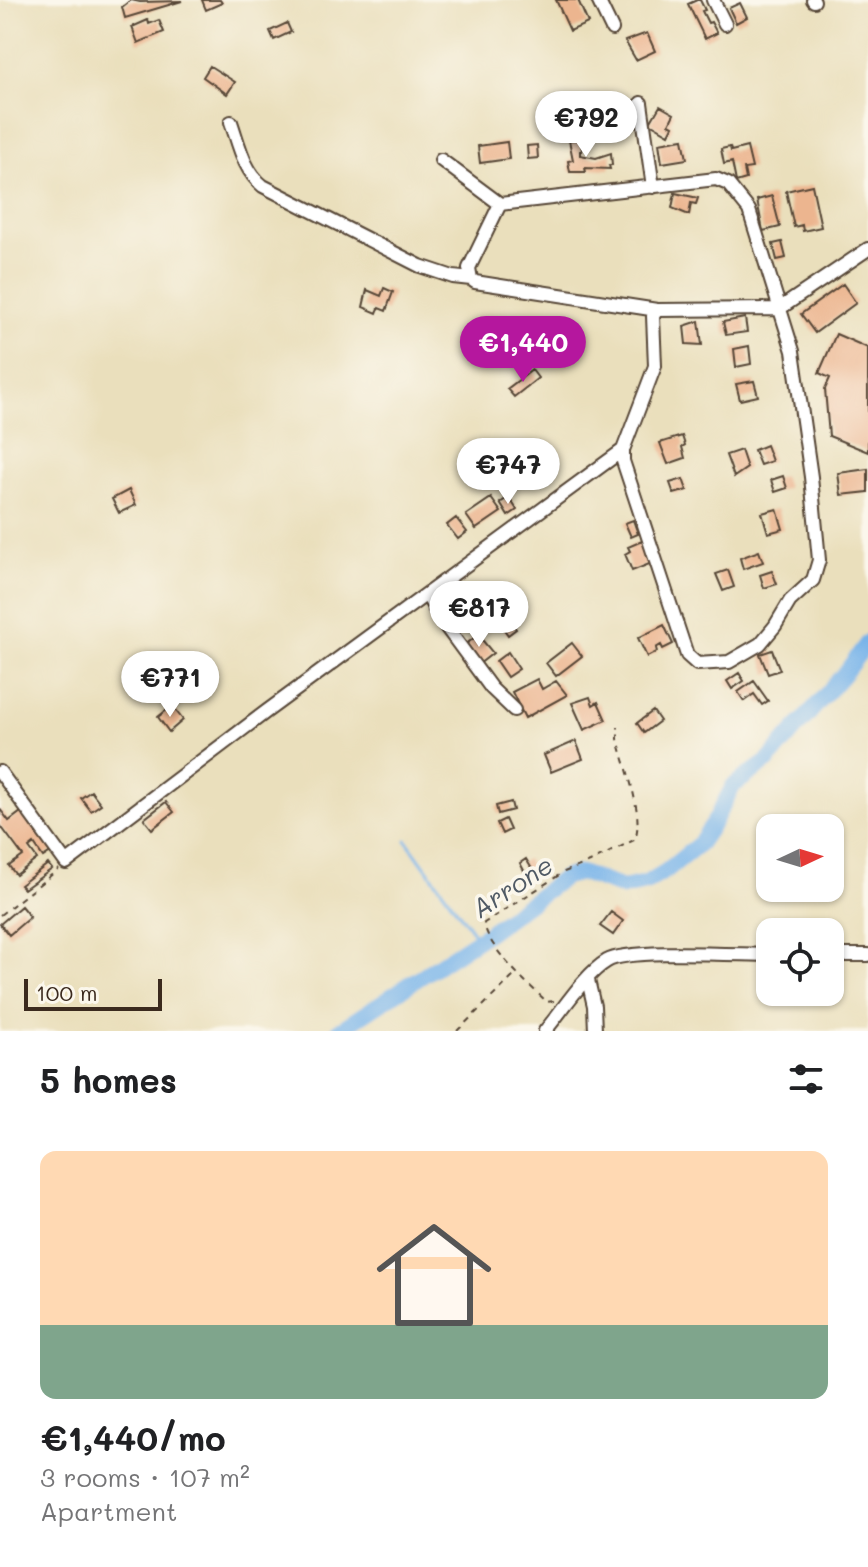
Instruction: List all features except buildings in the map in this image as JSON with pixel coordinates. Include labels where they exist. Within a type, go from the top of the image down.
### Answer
[{"type":"street","points":[[598,0],[612,29]]},
{"type":"street","points":[[713,0],[725,24]]},
{"type":"street","points":[[641,103],[653,187]]},
{"type":"street","points":[[231,122],[247,166],[263,186],[420,266],[481,284],[657,310],[779,309],[868,249]]},
{"type":"street","points":[[441,160],[500,204],[716,179],[728,184],[749,210],[793,351],[818,535],[817,572],[810,584],[790,601],[768,635],[750,652],[725,663],[694,663],[687,655],[623,461],[623,450],[655,366],[652,321],[657,310]]},
{"type":"street","points":[[471,279],[469,268],[473,257],[500,204]]},
{"type":"street","points":[[0,772],[66,863],[623,450]]},
{"type":"street","points":[[427,595],[483,678],[514,710]]},
{"type":"street","points":[[545,1031],[608,960],[624,956],[756,955]]},
{"type":"street","points":[[844,955],[868,955]]},
{"type":"street","points":[[588,980],[594,1006],[595,1031]]},
{"type":"path","points":[[555,1001],[547,1002],[517,973],[484,926],[486,920],[564,872],[634,840],[638,833],[638,817],[618,739],[618,727]]},
{"type":"path","points":[[0,915],[66,863]]},
{"type":"path","points":[[457,1031],[517,973]]},
{"type":"waterway","name":"Arrone","points":[[338,1031],[489,932],[565,877],[581,873],[623,888],[646,883],[666,871],[699,844],[733,786],[768,761],[868,642]]},
{"type":"waterway","points":[[406,840],[478,939]]}]
